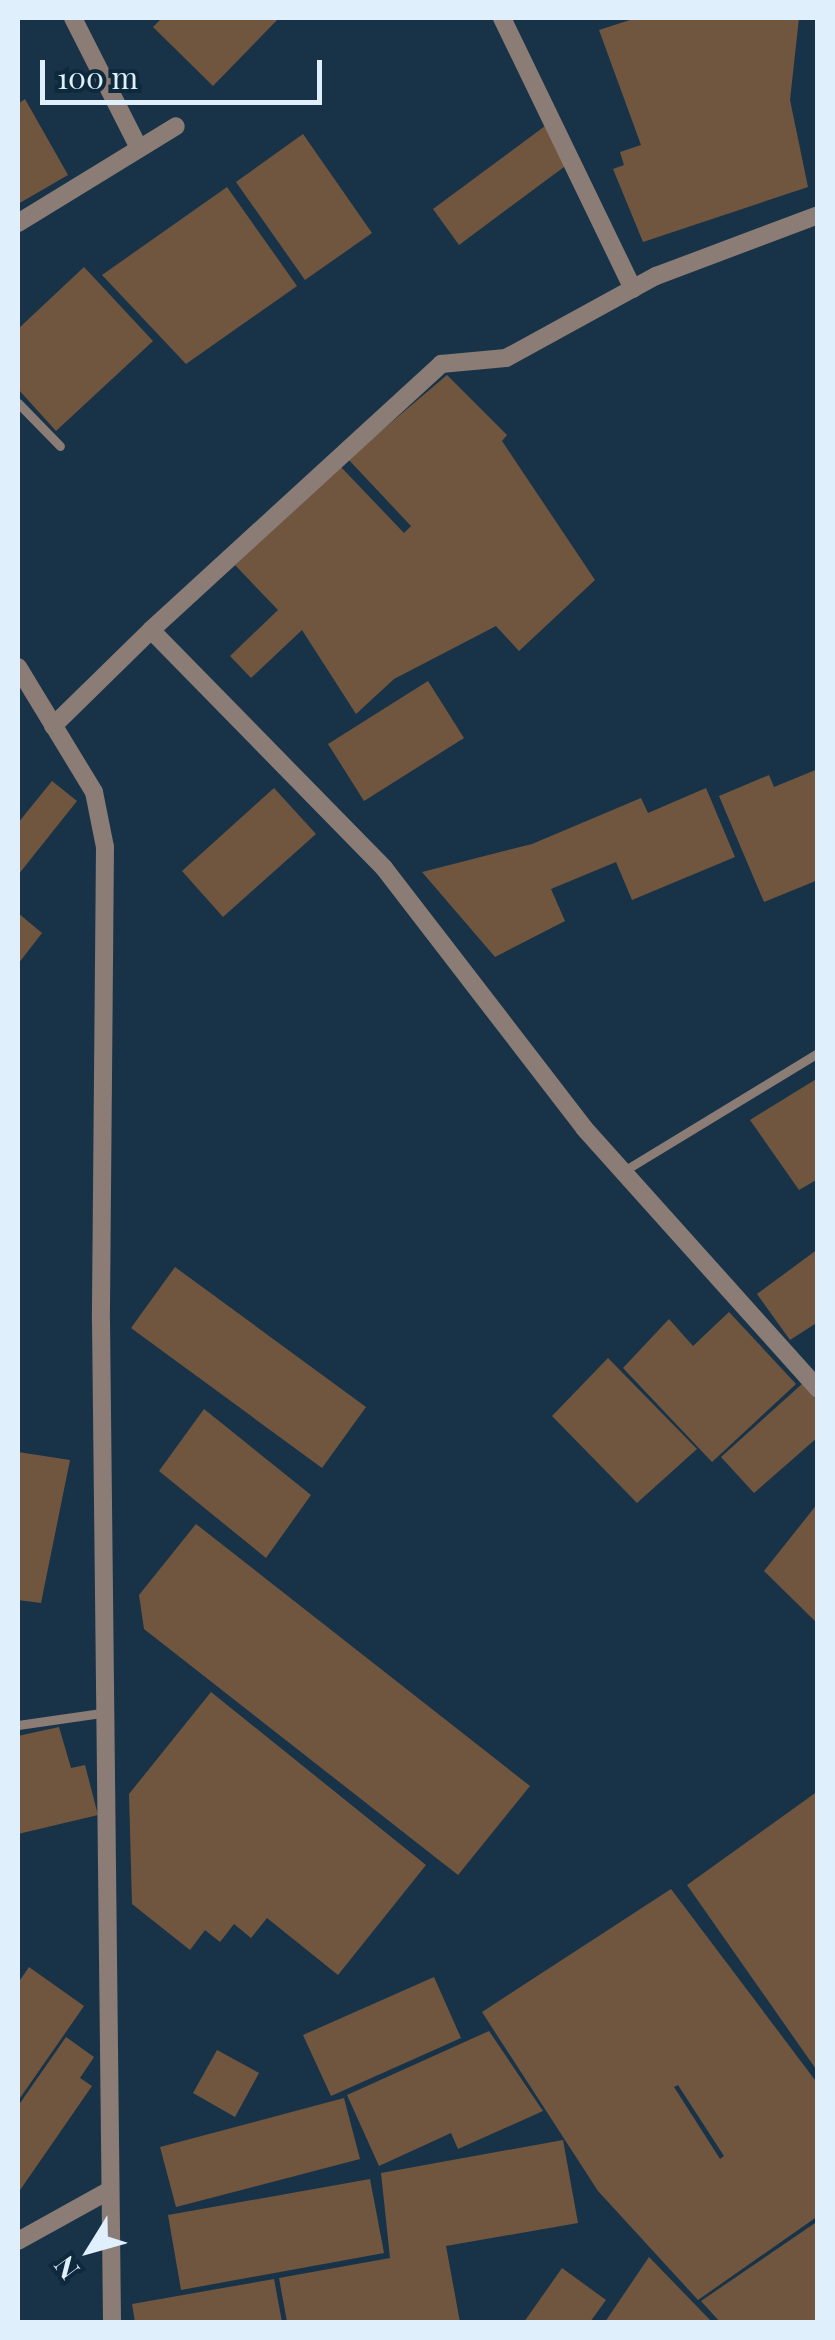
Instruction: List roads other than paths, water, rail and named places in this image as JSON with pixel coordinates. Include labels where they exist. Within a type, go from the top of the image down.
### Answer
[{"type":"street","points":[[72,18],[139,148]]},
{"type":"street","points":[[502,18],[633,289]]},
{"type":"street","points":[[18,223],[176,126]]},
{"type":"street","points":[[54,726],[151,630],[441,364],[506,358],[633,289],[818,215]]},
{"type":"street","points":[[151,630],[384,868],[584,1128],[627,1168],[756,1330],[818,1389]]},
{"type":"street","points":[[18,668],[94,792],[105,847],[101,1321],[111,1711],[112,2322]]},
{"type":"street","points":[[18,2242],[110,2190]]},
{"type":"lane","points":[[18,404],[60,446]]},
{"type":"lane","points":[[627,1168],[818,1054]]},
{"type":"lane","points":[[18,1725],[111,1711]]}]
